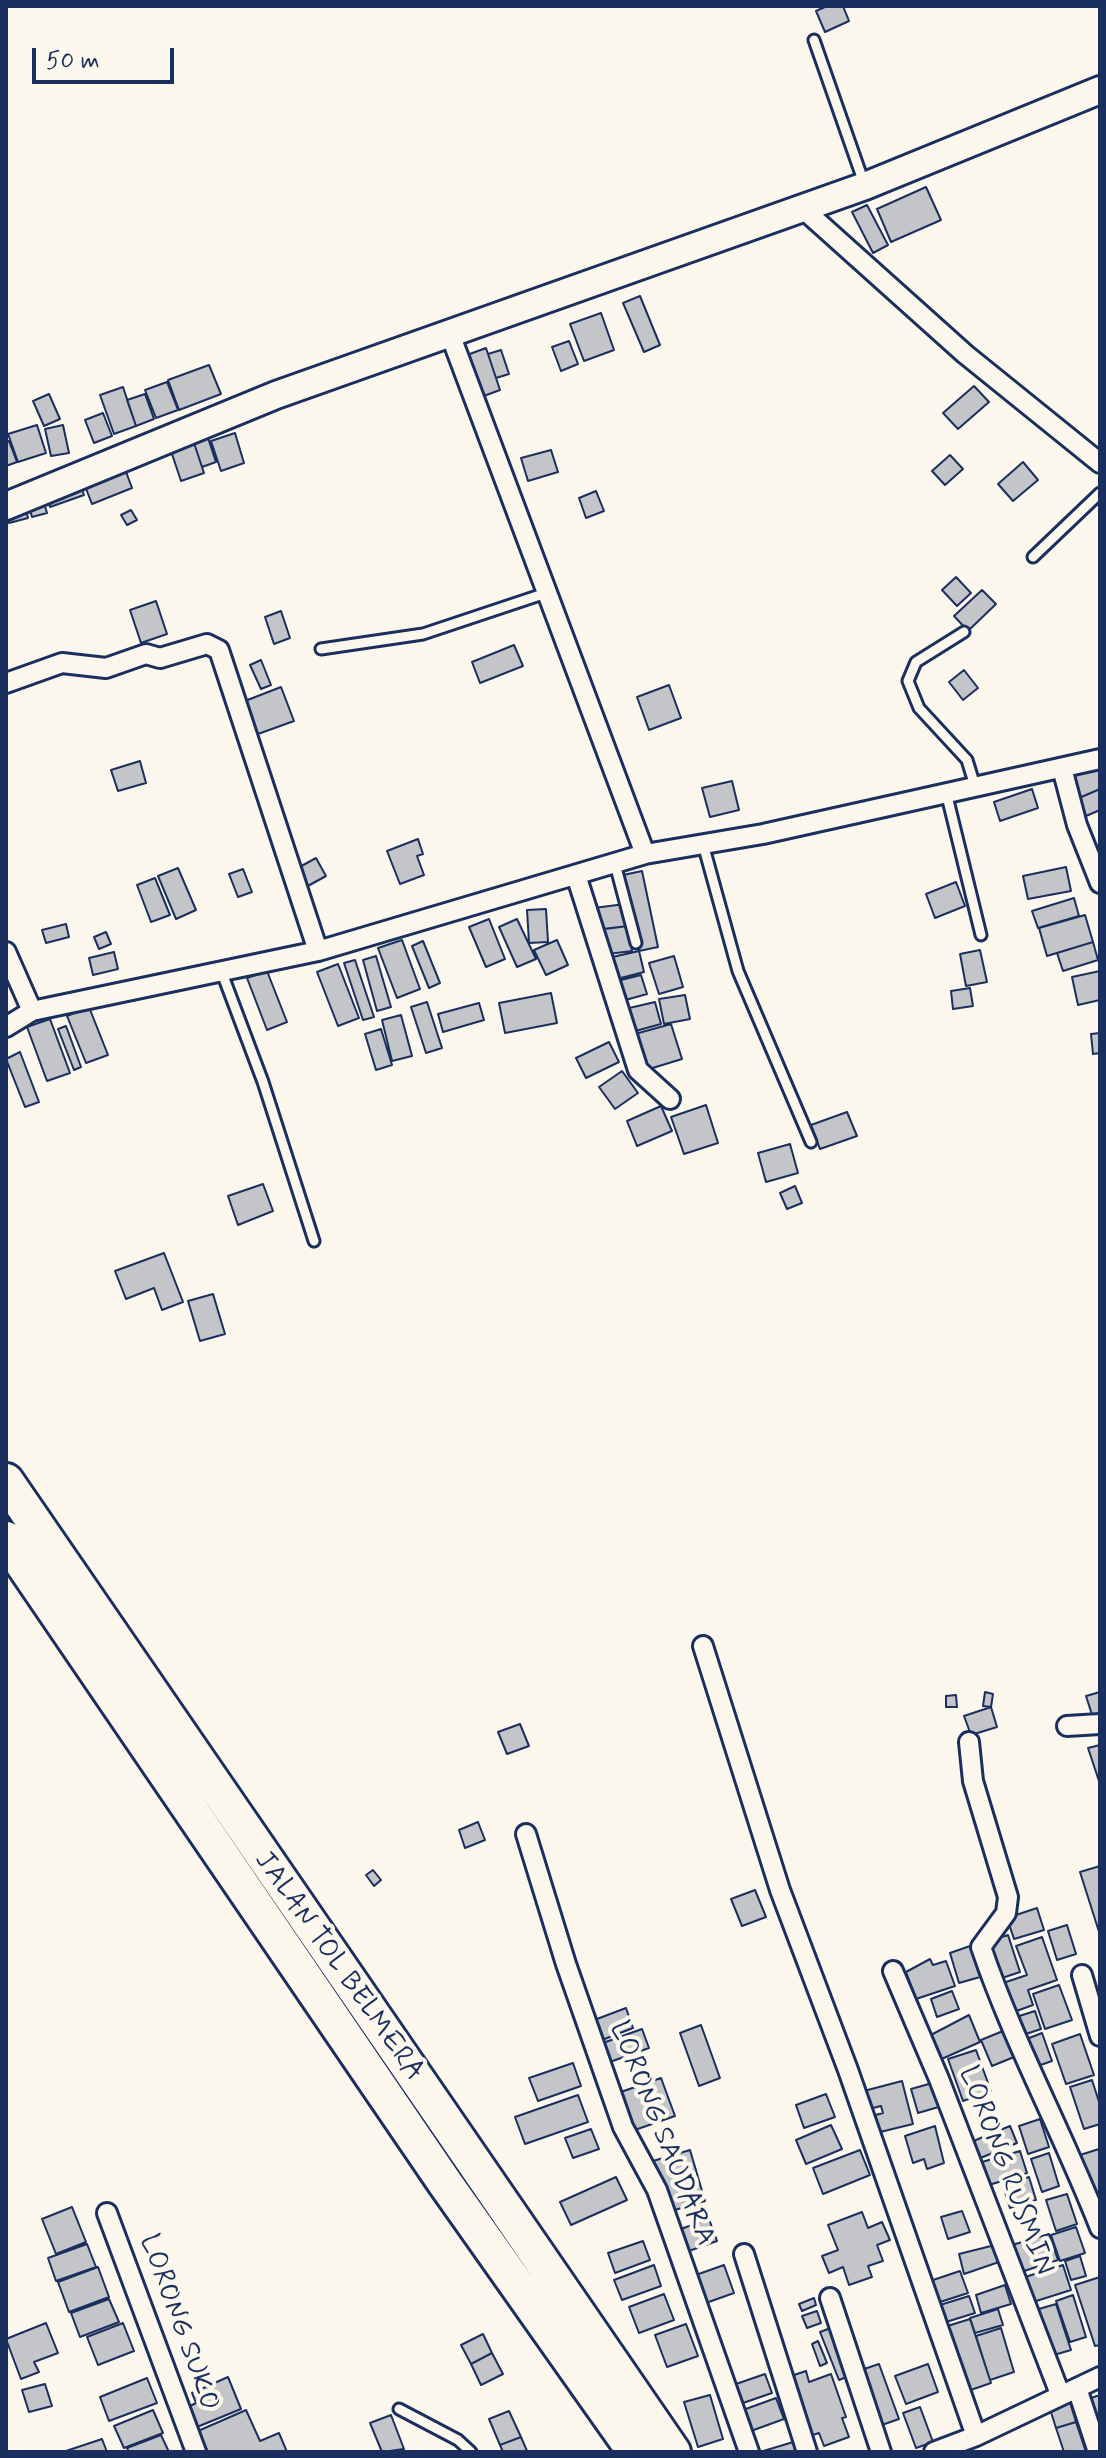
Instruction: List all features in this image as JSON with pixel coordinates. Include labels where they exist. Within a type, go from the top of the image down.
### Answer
[{"type":"highway","name":"JALAN TOL BELMERA","points":[[6,1481],[673,2452]]},
{"type":"highway","name":"JALAN TOL BELMERA","points":[[6,1539],[445,2183],[635,2452]]},
{"type":"street","points":[[6,506],[276,395],[865,186],[1100,90]]},
{"type":"street","points":[[801,207],[965,354],[1100,463]]},
{"type":"street","points":[[450,334],[645,854]]},
{"type":"street","points":[[6,683],[62,663],[106,668],[146,654],[160,658],[207,644],[214,645],[219,650],[318,951]]},
{"type":"street","points":[[6,1027],[32,1011],[318,951],[645,854],[1100,759]]},
{"type":"street","points":[[1062,768],[1077,825],[1100,883]]},
{"type":"street","points":[[576,875],[638,1070],[643,1079],[670,1099]]},
{"type":"street","points":[[6,952],[32,1011]]},
{"type":"street","points":[[703,1646],[780,1890],[848,2070],[900,2227],[976,2436]]},
{"type":"street","points":[[1067,1726],[1100,1724]]},
{"type":"street","points":[[969,1742],[973,1781],[1008,1897],[1006,1913],[981,1947],[1033,2082],[1073,2158],[1100,2228]]},
{"type":"street","name":"LORONG SAUDARA","points":[[526,1834],[566,1964],[623,2127],[657,2190],[749,2452]]},
{"type":"street","name":"LORONG RUSMIN","points":[[893,1971],[1017,2276],[1098,2452]]},
{"type":"street","points":[[1082,1975],[1100,2036]]},
{"type":"street","name":"LORONG SUKO","points":[[107,2213],[196,2452]]},
{"type":"street","points":[[744,2254],[807,2452]]},
{"type":"street","points":[[830,2298],[881,2452]]},
{"type":"street","points":[[934,2452],[976,2436],[1100,2377]]},
{"type":"lane","points":[[814,40],[865,186]]},
{"type":"lane","points":[[1033,557],[1100,493]]},
{"type":"lane","points":[[321,649],[423,634],[549,592]]},
{"type":"lane","points":[[964,632],[916,662],[908,681],[919,708],[967,760],[975,786]]},
{"type":"lane","points":[[946,792],[981,935]]},
{"type":"lane","points":[[703,844],[738,971],[811,1142]]},
{"type":"lane","points":[[615,864],[636,943]]},
{"type":"lane","points":[[222,973],[263,1082],[314,1241]]},
{"type":"lane","points":[[399,2409],[458,2440],[471,2452]]},
{"type":"building","points":[[827,6],[843,6],[849,21],[825,32],[816,11]]},
{"type":"building","points":[[926,187],[941,220],[891,242],[877,209]]},
{"type":"building","points":[[867,205],[888,245],[873,253],[852,212]]},
{"type":"building","points":[[640,296],[660,345],[644,352],[623,303]]},
{"type":"building","points":[[601,313],[614,350],[584,361],[570,324]]},
{"type":"building","points":[[569,341],[578,364],[561,371],[552,347]]},
{"type":"building","points":[[486,348],[500,390],[481,397],[467,355]]},
{"type":"building","points":[[501,350],[509,374],[496,378],[488,354]]},
{"type":"building","points":[[209,365],[221,394],[179,410],[168,380]]},
{"type":"building","points":[[167,382],[178,410],[156,418],[145,390]]},
{"type":"building","points":[[974,386],[989,402],[958,429],[943,413]]},
{"type":"building","points":[[123,387],[136,426],[114,434],[100,395]]},
{"type":"building","points":[[49,394],[60,419],[44,426],[33,401]]},
{"type":"building","points":[[145,394],[154,419],[136,426],[127,400]]},
{"type":"building","points":[[103,413],[112,436],[94,443],[85,420]]},
{"type":"building","points":[[37,425],[46,453],[18,462],[8,434]]},
{"type":"building","points":[[63,425],[69,453],[51,456],[45,429]]},
{"type":"building","points":[[235,433],[244,463],[221,471],[211,441]]},
{"type":"building","points":[[208,438],[216,462],[202,467],[194,443]]},
{"type":"building","points":[[9,441],[17,462],[6,466],[6,442]]},
{"type":"building","points":[[194,443],[204,473],[181,481],[171,451]]},
{"type":"building","points":[[551,450],[558,472],[528,481],[521,458]]},
{"type":"building","points":[[950,455],[963,469],[945,485],[932,471]]},
{"type":"building","points":[[122,461],[132,488],[92,504],[81,476]]},
{"type":"building","points":[[1023,462],[1038,480],[1013,501],[998,484]]},
{"type":"building","points":[[78,479],[84,495],[50,507],[44,491]]},
{"type":"building","points":[[596,491],[604,511],[586,518],[579,498]]},
{"type":"building","points":[[42,496],[47,513],[32,517],[27,500]]},
{"type":"building","points":[[24,502],[28,518],[9,523],[6,510]]},
{"type":"building","points":[[131,510],[137,520],[127,525],[121,515]]},
{"type":"building","points":[[956,577],[971,593],[957,606],[942,590]]},
{"type":"building","points":[[982,590],[996,604],[968,631],[954,616]]},
{"type":"building","points":[[156,601],[167,634],[141,643],[130,610]]},
{"type":"building","points":[[281,611],[290,638],[274,644],[265,617]]},
{"type":"building","points":[[514,645],[523,666],[480,683],[472,662]]},
{"type":"building","points":[[261,660],[271,685],[261,689],[250,665]]},
{"type":"building","points":[[964,670],[978,688],[963,700],[949,682]]},
{"type":"building","points":[[669,685],[681,718],[649,730],[637,697]]},
{"type":"building","points":[[281,687],[294,721],[258,734],[245,701]]},
{"type":"building","points":[[140,761],[146,783],[118,791],[111,770]]},
{"type":"building","points":[[1100,765],[1100,789],[1079,798],[1070,778]]},
{"type":"building","points":[[732,781],[739,810],[710,817],[702,788]]},
{"type":"building","points":[[1032,789],[1038,808],[1000,821],[994,802]]},
{"type":"building","points":[[1100,789],[1100,810],[1086,816],[1079,798]]},
{"type":"building","points":[[418,839],[423,854],[417,856],[424,875],[400,884],[387,851]]},
{"type":"building","points":[[316,858],[326,876],[306,887],[296,869]]},
{"type":"building","points":[[1066,867],[1071,891],[1028,899],[1023,876]]},
{"type":"building","points":[[178,868],[196,910],[176,919],[158,876]]},
{"type":"building","points":[[243,869],[252,892],[238,897],[229,874]]},
{"type":"building","points":[[642,871],[658,947],[639,951],[623,875]]},
{"type":"building","points":[[155,878],[170,915],[151,922],[137,885]]},
{"type":"building","points":[[956,882],[965,906],[935,918],[926,894]]},
{"type":"building","points":[[1074,898],[1079,916],[1038,928],[1032,911]]},
{"type":"building","points":[[625,904],[628,926],[597,930],[594,908]]},
{"type":"building","points":[[546,909],[548,942],[529,943],[527,910]]},
{"type":"building","points":[[1085,915],[1093,942],[1047,956],[1039,928]]},
{"type":"building","points":[[489,919],[505,959],[486,967],[469,927]]},
{"type":"building","points":[[517,919],[536,959],[517,967],[499,927]]},
{"type":"building","points":[[66,924],[69,937],[46,943],[42,930]]},
{"type":"building","points":[[628,926],[632,951],[608,954],[603,929]]},
{"type":"building","points":[[106,932],[111,944],[99,949],[94,937]]},
{"type":"building","points":[[402,940],[420,989],[397,998],[378,948]]},
{"type":"building","points":[[557,940],[568,965],[546,975],[534,950]]},
{"type":"building","points":[[423,941],[440,983],[429,988],[412,946]]},
{"type":"building","points":[[1093,942],[1098,960],[1063,971],[1057,953]]},
{"type":"building","points":[[980,950],[987,982],[966,986],[960,954]]},
{"type":"building","points":[[639,951],[644,972],[613,980],[608,958]]},
{"type":"building","points":[[114,952],[118,969],[93,975],[89,958]]},
{"type":"building","points":[[376,956],[391,1007],[377,1011],[363,960]]},
{"type":"building","points":[[674,956],[683,987],[659,994],[649,963]]},
{"type":"building","points":[[355,960],[374,1017],[363,1020],[344,963]]},
{"type":"building","points":[[338,964],[359,1018],[338,1026],[317,972]]},
{"type":"building","points":[[267,971],[287,1022],[267,1030],[247,978]]},
{"type":"building","points":[[1100,971],[1100,1000],[1078,1005],[1072,977]]},
{"type":"building","points":[[641,975],[647,994],[622,1001],[617,981]]},
{"type":"building","points":[[970,988],[973,1006],[953,1009],[951,991]]},
{"type":"building","points":[[551,993],[557,1023],[505,1033],[499,1003]]},
{"type":"building","points":[[685,995],[690,1019],[664,1024],[659,999]]},
{"type":"building","points":[[427,1002],[442,1048],[426,1053],[411,1007]]},
{"type":"building","points":[[655,1002],[661,1024],[632,1032],[625,1009]]},
{"type":"building","points":[[479,1003],[484,1020],[443,1032],[438,1014]]},
{"type":"building","points":[[89,1007],[108,1055],[86,1063],[67,1016]]},
{"type":"building","points":[[401,1015],[412,1056],[392,1061],[382,1020]]},
{"type":"building","points":[[50,1019],[70,1073],[47,1081],[27,1027]]},
{"type":"building","points":[[671,1024],[682,1059],[646,1070],[635,1034]]},
{"type":"building","points":[[66,1026],[81,1067],[74,1070],[58,1029]]},
{"type":"building","points":[[381,1029],[392,1065],[376,1070],[365,1034]]},
{"type":"building","points":[[1100,1033],[1100,1053],[1093,1054],[1091,1034]]},
{"type":"building","points":[[609,1042],[619,1062],[586,1078],[576,1058]]},
{"type":"building","points":[[20,1052],[39,1102],[25,1107],[6,1059]]},
{"type":"building","points":[[622,1071],[638,1093],[615,1109],[599,1087]]},
{"type":"building","points":[[706,1105],[718,1143],[684,1154],[671,1117]]},
{"type":"building","points":[[661,1106],[672,1131],[637,1146],[627,1121]]},
{"type":"building","points":[[847,1112],[857,1136],[820,1149],[811,1125]]},
{"type":"building","points":[[790,1144],[798,1173],[766,1182],[758,1153]]},
{"type":"building","points":[[263,1184],[273,1211],[238,1225],[228,1196]]},
{"type":"building","points":[[795,1186],[802,1203],[787,1209],[780,1193]]},
{"type":"building","points":[[164,1253],[183,1302],[162,1310],[154,1288],[126,1299],[115,1271]]},
{"type":"building","points":[[213,1294],[225,1334],[200,1341],[188,1301]]},
{"type":"building","points":[[985,1692],[993,1694],[991,1707],[983,1706]]},
{"type":"building","points":[[1100,1692],[1100,1719],[1094,1721],[1086,1696]]},
{"type":"building","points":[[956,1695],[957,1707],[946,1707],[946,1696]]},
{"type":"building","points":[[991,1707],[997,1727],[971,1735],[964,1716]]},
{"type":"building","points":[[520,1724],[529,1746],[507,1754],[498,1732]]},
{"type":"building","points":[[1100,1745],[1100,1784],[1088,1748]]},
{"type":"building","points":[[478,1822],[485,1840],[465,1848],[459,1830]]},
{"type":"building","points":[[1100,1866],[1100,1935],[1080,1872]]},
{"type":"building","points":[[373,1870],[381,1880],[374,1886],[366,1875]]},
{"type":"building","points":[[755,1890],[766,1917],[742,1926],[731,1899]]},
{"type":"building","points":[[1037,1908],[1044,1930],[1014,1939],[1007,1918]]},
{"type":"building","points":[[1067,1925],[1076,1954],[1057,1960],[1048,1931]]},
{"type":"building","points":[[1008,1935],[1020,1972],[996,1980],[984,1943]]},
{"type":"building","points":[[1042,1937],[1057,1980],[1028,1990],[1033,2005],[1011,2013],[1000,1984],[1027,1975],[1016,1946]]},
{"type":"building","points":[[970,1946],[980,1977],[959,1983],[950,1953]]},
{"type":"building","points":[[930,1959],[933,1965],[946,1961],[955,1986],[916,1999],[906,1972]]},
{"type":"building","points":[[1059,1985],[1072,2020],[1045,2029],[1033,1994]]},
{"type":"building","points":[[952,1991],[959,2009],[937,2017],[931,1999]]},
{"type":"building","points":[[626,2008],[633,2028],[597,2042],[589,2022]]},
{"type":"building","points":[[1035,2011],[1041,2029],[1017,2037],[1010,2019]]},
{"type":"building","points":[[969,2015],[980,2042],[937,2061],[927,2037]]},
{"type":"building","points":[[701,2025],[720,2078],[699,2086],[680,2033]]},
{"type":"building","points":[[642,2029],[649,2048],[607,2063],[600,2044]]},
{"type":"building","points":[[1003,2031],[1014,2057],[992,2066],[981,2040]]},
{"type":"building","points":[[1042,2033],[1052,2061],[1029,2069],[1019,2042]]},
{"type":"building","points":[[1080,2034],[1094,2075],[1066,2084],[1052,2044]]},
{"type":"building","points":[[976,2050],[991,2091],[963,2101],[948,2059]]},
{"type":"building","points":[[573,2063],[581,2086],[538,2101],[529,2078]]},
{"type":"building","points":[[661,2078],[675,2116],[632,2131],[618,2093]]},
{"type":"building","points":[[1092,2080],[1100,2105],[1100,2124],[1084,2129],[1070,2087]]},
{"type":"building","points":[[902,2081],[913,2124],[876,2133],[872,2116],[883,2113],[881,2106],[865,2110],[860,2092]]},
{"type":"building","points":[[936,2082],[942,2106],[918,2113],[911,2089]]},
{"type":"building","points":[[826,2094],[835,2117],[804,2128],[796,2105]]},
{"type":"building","points":[[578,2095],[588,2122],[525,2144],[515,2117]]},
{"type":"building","points":[[1040,2119],[1049,2147],[1028,2154],[1019,2126]]},
{"type":"building","points":[[831,2125],[842,2149],[806,2164],[796,2140]]},
{"type":"building","points":[[935,2126],[944,2163],[927,2169],[924,2159],[913,2163],[905,2136]]},
{"type":"building","points":[[1010,2126],[1017,2143],[978,2159],[971,2142]]},
{"type":"building","points":[[591,2129],[599,2149],[573,2158],[565,2138]]},
{"type":"building","points":[[1099,2149],[1100,2208],[1097,2209],[1080,2155]]},
{"type":"building","points":[[690,2150],[705,2201],[668,2212],[653,2161]]},
{"type":"building","points":[[860,2150],[870,2175],[823,2194],[813,2168]]},
{"type":"building","points":[[1020,2151],[1027,2173],[989,2185],[982,2162]]},
{"type":"building","points":[[1049,2153],[1059,2186],[1042,2192],[1031,2159]]},
{"type":"building","points":[[616,2177],[627,2200],[571,2225],[560,2202]]},
{"type":"building","points":[[1029,2177],[1036,2200],[1010,2208],[1003,2186]]},
{"type":"building","points":[[1067,2194],[1077,2224],[1056,2231],[1046,2200]]},
{"type":"building","points":[[72,2207],[86,2242],[56,2254],[42,2219]]},
{"type":"building","points":[[962,2211],[970,2232],[948,2239],[941,2217]]},
{"type":"building","points":[[862,2212],[868,2228],[882,2222],[890,2240],[877,2245],[883,2261],[868,2266],[872,2277],[849,2285],[843,2267],[829,2273],[822,2256],[838,2250],[828,2225]]},
{"type":"building","points":[[709,2219],[717,2241],[686,2252],[678,2230]]},
{"type":"building","points":[[1076,2227],[1085,2253],[1060,2261],[1051,2235]]},
{"type":"building","points":[[1049,2234],[1058,2260],[1021,2272],[1012,2245]]},
{"type":"building","points":[[643,2241],[650,2260],[615,2273],[608,2253]]},
{"type":"building","points":[[87,2244],[96,2267],[56,2281],[48,2258]]},
{"type":"building","points":[[995,2245],[999,2262],[964,2274],[959,2254]]},
{"type":"building","points":[[1080,2256],[1086,2276],[1071,2280],[1065,2261]]},
{"type":"building","points":[[654,2265],[661,2286],[622,2300],[614,2280]]},
{"type":"building","points":[[724,2265],[734,2293],[703,2304],[693,2276]]},
{"type":"building","points":[[1063,2265],[1071,2290],[1030,2303],[1022,2278]]},
{"type":"building","points":[[98,2267],[109,2297],[69,2312],[58,2282]]},
{"type":"building","points":[[960,2271],[968,2293],[937,2303],[930,2281]]},
{"type":"building","points":[[1100,2277],[1100,2345],[1095,2346],[1075,2285]]},
{"type":"building","points":[[1005,2285],[1011,2304],[981,2313],[976,2295]]},
{"type":"building","points":[[664,2294],[674,2320],[639,2333],[629,2307]]},
{"type":"building","points":[[1073,2295],[1086,2337],[1070,2342],[1056,2301]]},
{"type":"building","points":[[969,2296],[975,2313],[946,2322],[940,2305]]},
{"type":"building","points":[[814,2298],[816,2305],[802,2311],[799,2304]]},
{"type":"building","points":[[109,2299],[119,2322],[80,2337],[71,2313]]},
{"type":"building","points":[[1056,2304],[1071,2350],[1047,2357],[1032,2311]]},
{"type":"building","points":[[998,2309],[1003,2325],[975,2333],[970,2318]]},
{"type":"building","points":[[817,2311],[821,2323],[807,2328],[802,2316]]},
{"type":"building","points":[[970,2319],[991,2383],[962,2393],[941,2328]]},
{"type":"building","points":[[46,2323],[58,2353],[34,2362],[39,2372],[21,2379],[6,2339]]},
{"type":"building","points":[[123,2323],[134,2351],[98,2365],[87,2337]]},
{"type":"building","points":[[686,2324],[698,2356],[667,2367],[655,2335]]},
{"type":"building","points":[[836,2326],[854,2374],[839,2380],[820,2332]]},
{"type":"building","points":[[1001,2328],[1014,2372],[990,2380],[976,2336]]},
{"type":"building","points":[[483,2334],[492,2353],[471,2364],[461,2345]]},
{"type":"building","points":[[818,2341],[827,2363],[820,2366],[812,2344]]},
{"type":"building","points":[[492,2353],[503,2374],[481,2385],[471,2364]]},
{"type":"building","points":[[879,2364],[899,2419],[879,2426],[858,2371]]},
{"type":"building","points":[[928,2364],[938,2392],[906,2404],[895,2376]]},
{"type":"building","points":[[806,2371],[809,2382],[831,2374],[846,2417],[842,2418],[849,2437],[824,2446],[819,2433],[810,2436],[788,2377]]},
{"type":"building","points":[[765,2374],[772,2393],[743,2403],[736,2384]]},
{"type":"building","points":[[228,2377],[241,2409],[197,2427],[188,2407],[196,2403],[192,2393]]},
{"type":"building","points":[[147,2378],[157,2403],[109,2421],[100,2397]]},
{"type":"building","points":[[45,2384],[52,2406],[29,2412],[22,2390]]},
{"type":"building","points":[[710,2395],[723,2439],[698,2447],[684,2402]]},
{"type":"building","points":[[1100,2395],[1100,2413],[1096,2414],[1091,2398]]},
{"type":"building","points":[[776,2398],[784,2419],[751,2431],[743,2410]]},
{"type":"building","points":[[1070,2402],[1076,2422],[1056,2428],[1050,2409]]},
{"type":"building","points":[[920,2407],[933,2442],[916,2448],[903,2413]]},
{"type":"building","points":[[153,2410],[163,2433],[124,2448],[114,2426]]},
{"type":"building","points":[[246,2410],[260,2441],[279,2433],[287,2452],[208,2452],[198,2431]]},
{"type":"building","points":[[509,2411],[521,2437],[500,2445],[489,2419]]},
{"type":"building","points":[[391,2415],[404,2449],[382,2452],[370,2423]]},
{"type":"building","points":[[1076,2422],[1086,2452],[1064,2452],[1056,2428]]},
{"type":"building","points":[[161,2435],[169,2452],[129,2452],[127,2448]]},
{"type":"building","points":[[521,2437],[527,2451],[503,2452],[500,2445]]},
{"type":"building","points":[[102,2439],[107,2452],[63,2452]]},
{"type":"building","points":[[800,2440],[804,2452],[760,2452]]}]
